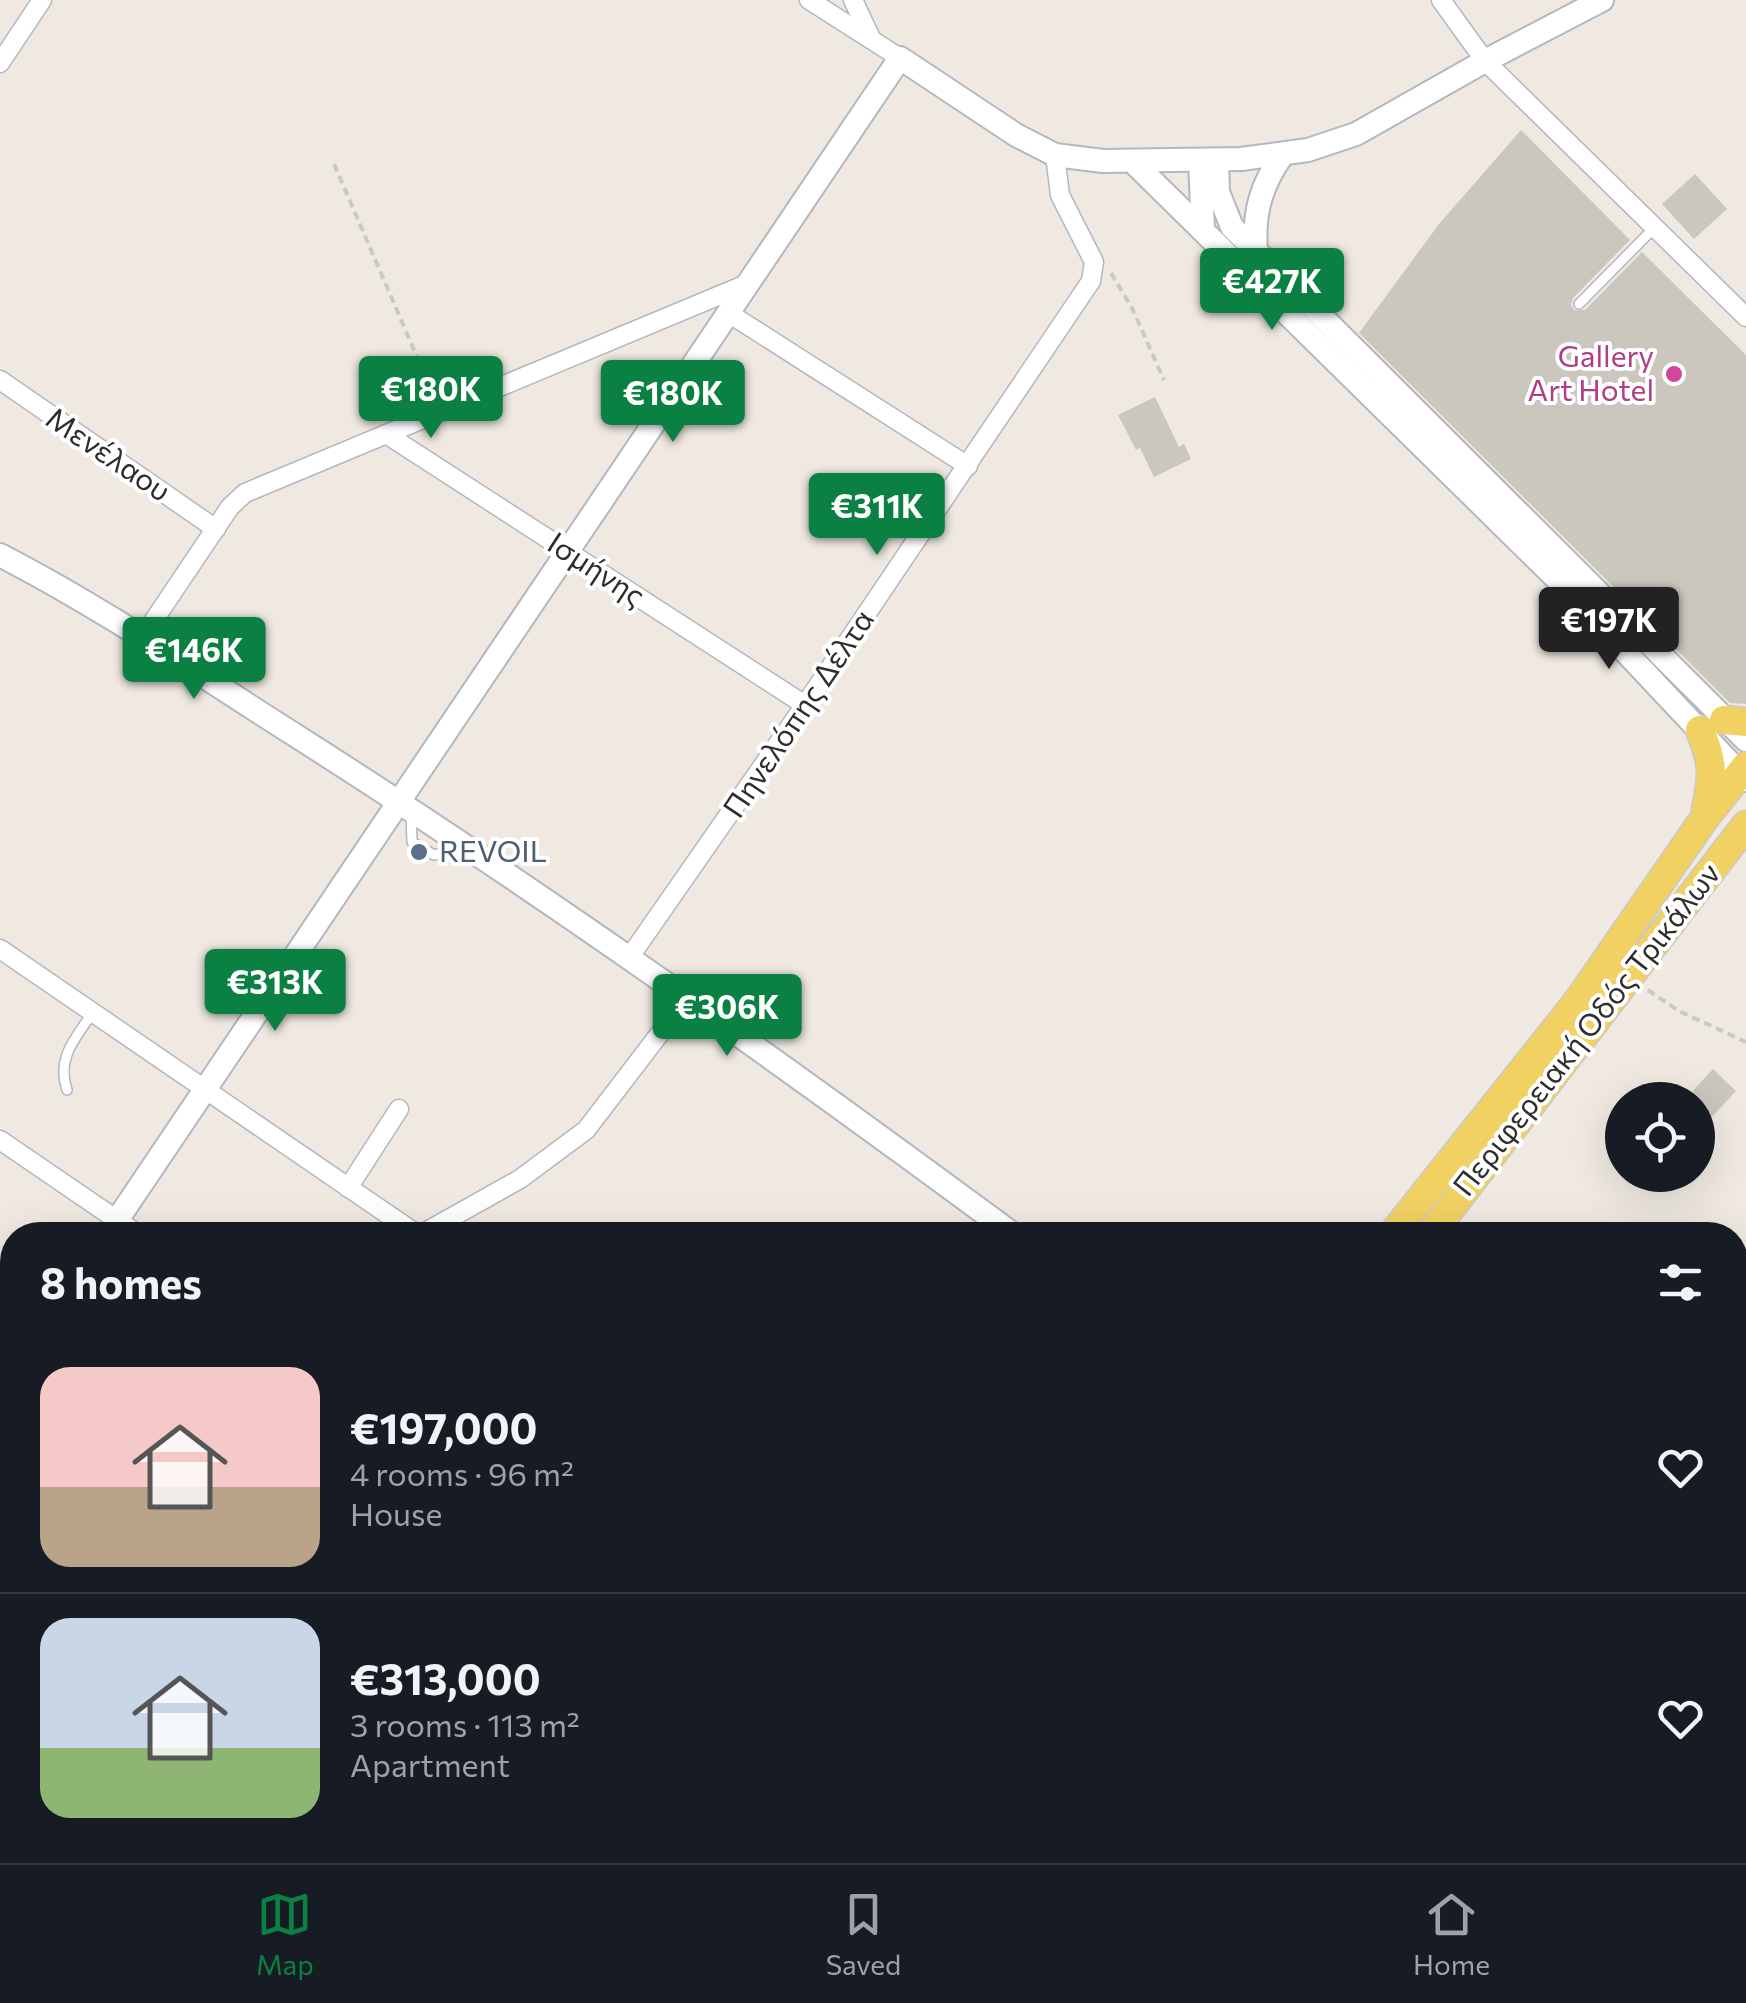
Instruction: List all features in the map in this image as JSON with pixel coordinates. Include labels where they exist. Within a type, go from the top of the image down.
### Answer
[{"type":"main road","points":[[1704,818],[1723,724]]},
{"type":"main road","name":"Περιφερειακή Οδός Τρικάλων","points":[[1402,1222],[1578,1001],[1704,818],[1744,773]]},
{"type":"main road","name":"Περιφερειακή Οδός Τρικάλων","points":[[1440,1222],[1746,825]]},
{"type":"street","points":[[0,63],[42,0]]},
{"type":"street","points":[[809,0],[1016,135],[1055,155],[1132,162],[1209,160],[1320,147],[1356,134],[1602,0]]},
{"type":"street","points":[[853,0],[872,39]]},
{"type":"street","points":[[1440,0],[1486,61],[1746,317]]},
{"type":"street","points":[[116,1222],[406,807],[570,552],[900,58]]},
{"type":"street","points":[[1256,250],[1255,222],[1260,196],[1283,154]]},
{"type":"street","points":[[1055,155],[1060,195],[1094,262]]},
{"type":"street","points":[[1203,230],[1209,160]]},
{"type":"street","points":[[1209,160],[1232,228],[1723,724],[1744,773]]},
{"type":"street","points":[[1132,162],[1556,578],[1746,740]]},
{"type":"street","name":"Πηνελόπης Δέλτα","points":[[630,958],[1082,298],[1091,281],[1094,262]]},
{"type":"street","points":[[142,638],[230,507],[246,494],[751,282]]},
{"type":"street","points":[[730,314],[968,466]]},
{"type":"street","name":"Μενέλαου","points":[[0,380],[216,529]]},
{"type":"street","name":"Ισμήνης","points":[[386,434],[805,705]]},
{"type":"street","points":[[4,564],[142,638],[406,807],[687,998],[996,1222]]},
{"type":"street","points":[[0,949],[399,1222]]},
{"type":"street","points":[[442,1222],[520,1178],[586,1130],[687,998]]},
{"type":"street","points":[[348,1188],[399,1109]]},
{"type":"street","points":[[2,1146],[104,1222]]},
{"type":"lane","points":[[1579,304],[1654,228]]},
{"type":"lane","points":[[66,1090],[61,1074],[66,1055],[94,1012]]},
{"type":"path","points":[[334,164],[441,411]]},
{"type":"path","points":[[1094,262],[1112,274],[1119,285],[1164,380]]},
{"type":"path","points":[[1628,976],[1679,1012],[1746,1042]]},
{"type":"building","points":[[1521,130],[1630,240],[1573,298],[1574,310],[1585,310],[1642,252],[1746,355],[1746,704],[1730,703],[1359,333],[1439,224]]},
{"type":"building","points":[[1695,174],[1727,209],[1694,239],[1662,204]]},
{"type":"building","points":[[1155,397],[1179,447],[1184,444],[1191,459],[1154,477],[1118,415]]},
{"type":"building","points":[[1713,1069],[1736,1091],[1715,1114],[1715,1082],[1701,1082]]},
{"type":"place","name":"Gallery Art Hotel","points":[[1674,374]]},
{"type":"place","name":"REVOIL","points":[[419,852]]}]
